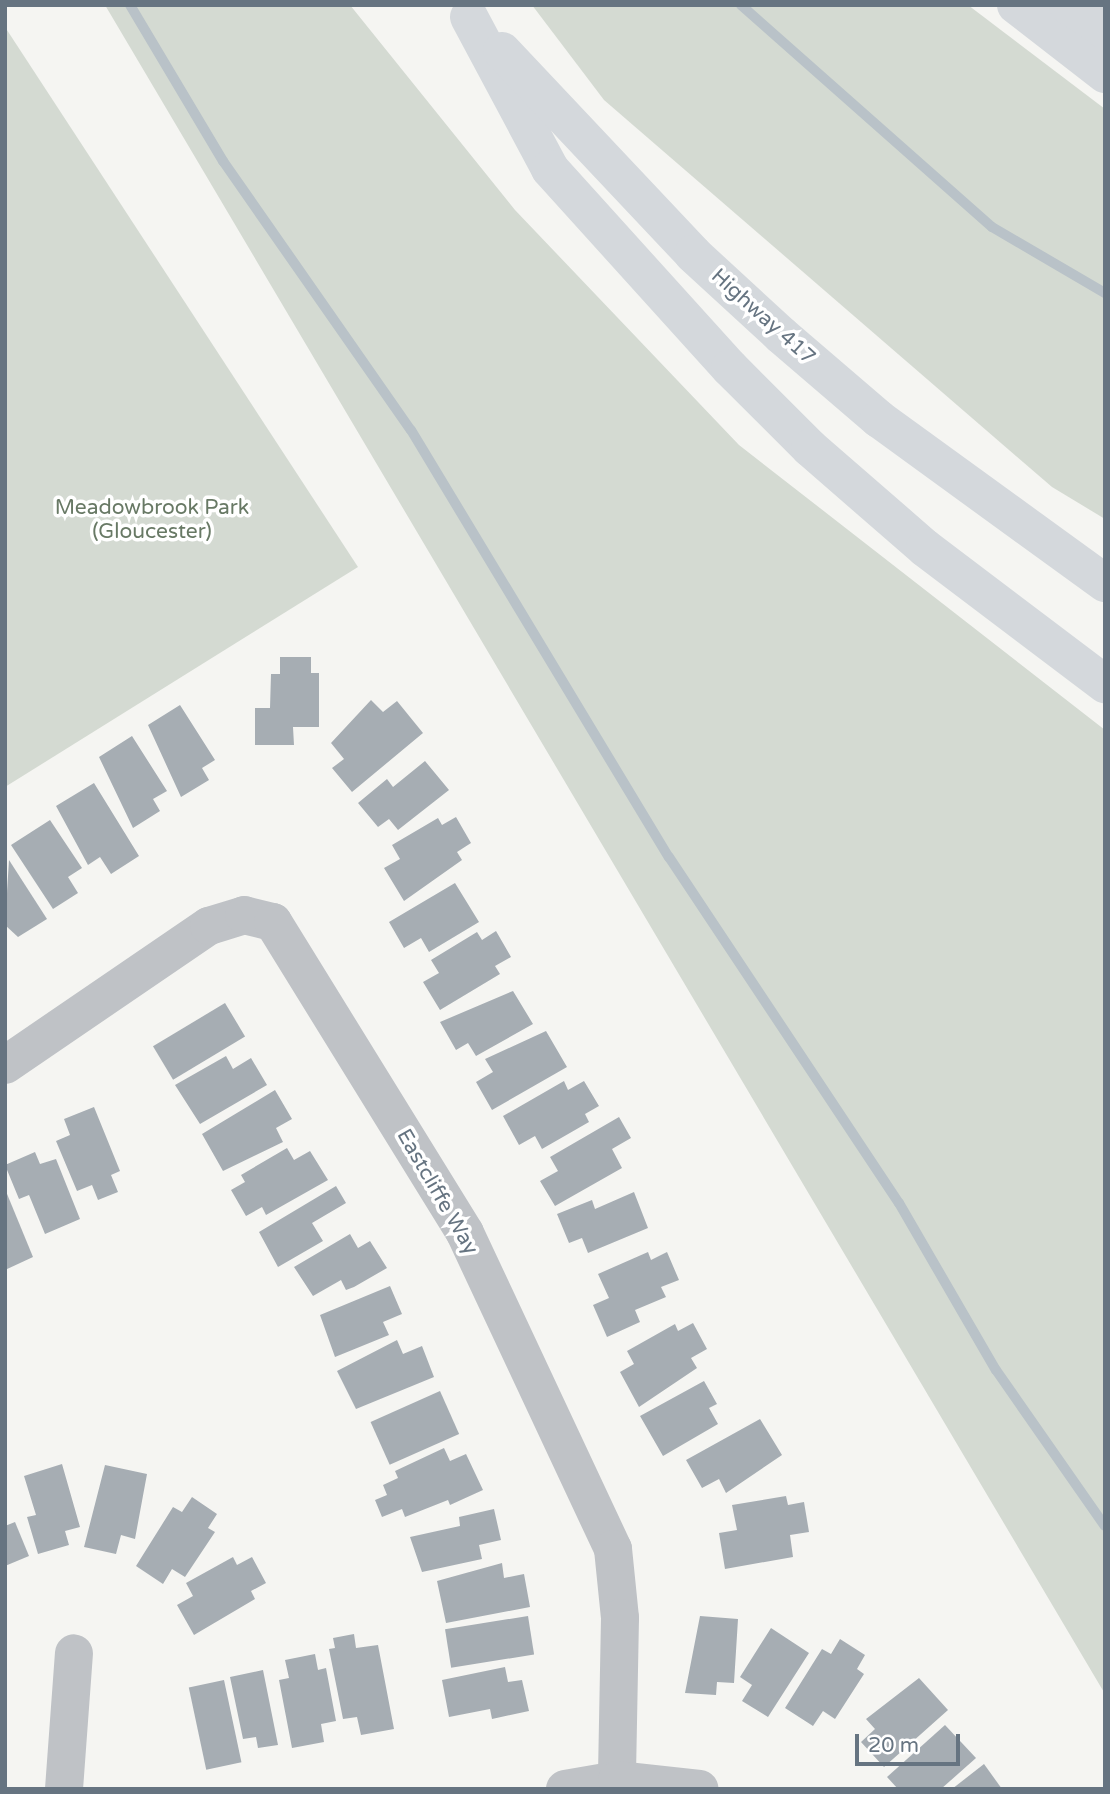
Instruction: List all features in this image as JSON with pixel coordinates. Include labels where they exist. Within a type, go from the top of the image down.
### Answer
[{"type":"highway","points":[[1016,5],[1105,74]]},
{"type":"highway","points":[[1069,5],[1105,30]]},
{"type":"highway","points":[[466,11],[550,169],[730,368],[810,448],[925,548],[1105,684]]},
{"type":"highway","name":"Highway 417","points":[[466,11],[693,254],[781,335],[879,419],[1105,583]]},
{"type":"street","name":"Eastcliffe Way","points":[[5,1065],[209,926],[244,915],[273,922],[465,1234],[612,1549],[620,1618],[617,1780]]},
{"type":"street","points":[[64,1789],[74,1653]]},
{"type":"street","points":[[565,1789],[617,1780],[700,1789]]},
{"type":"green space","points":[[105,5],[350,5],[515,210],[739,445],[1105,730],[1105,1694]]},
{"type":"green space","points":[[532,5],[968,5],[1105,109],[1105,519],[1052,487],[604,100]]},
{"type":"green space","name":"Meadowbrook Park (Gloucester)","points":[[5,27],[358,567],[5,787]]},
{"type":"building","points":[[280,657],[311,657],[311,673],[319,673],[319,727],[293,727],[294,745],[255,745],[255,708],[270,708],[271,674],[280,674]]},
{"type":"building","points":[[371,700],[383,712],[397,701],[423,733],[352,792],[332,768],[344,759],[331,743]]},
{"type":"building","points":[[180,705],[215,760],[202,768],[209,780],[181,797],[148,725]]},
{"type":"building","points":[[132,736],[167,791],[153,799],[160,811],[133,828],[99,757]]},
{"type":"building","points":[[425,761],[449,790],[398,830],[389,819],[378,827],[358,803],[387,779],[393,787]]},
{"type":"building","points":[[94,783],[139,856],[111,874],[100,857],[88,865],[56,806]]},
{"type":"building","points":[[456,817],[471,843],[457,852],[462,860],[404,901],[384,868],[400,859],[392,845],[438,818],[442,825]]},
{"type":"building","points":[[50,820],[82,868],[68,877],[78,893],[53,909],[11,845]]},
{"type":"building","points":[[9,860],[47,919],[18,937],[5,925]]},
{"type":"building","points":[[455,883],[479,922],[429,952],[421,938],[404,948],[389,922]]},
{"type":"building","points":[[496,931],[511,957],[495,966],[500,974],[440,1010],[423,982],[439,973],[431,960],[477,932],[482,940]]},
{"type":"building","points":[[513,991],[533,1024],[476,1056],[468,1043],[456,1050],[440,1022]]},
{"type":"building","points":[[225,1003],[245,1036],[173,1080],[153,1046]]},
{"type":"building","points":[[546,1031],[567,1067],[492,1110],[476,1082],[493,1072],[485,1059]]},
{"type":"building","points":[[226,1056],[233,1069],[251,1058],[267,1085],[200,1124],[175,1085]]},
{"type":"building","points":[[564,1081],[568,1090],[584,1081],[599,1106],[585,1114],[589,1122],[542,1149],[535,1136],[519,1145],[503,1116]]},
{"type":"building","points":[[275,1090],[292,1119],[276,1128],[283,1142],[223,1171],[202,1134]]},
{"type":"building","points":[[94,1107],[120,1171],[111,1175],[118,1192],[98,1200],[92,1185],[77,1191],[56,1141],[70,1135],[64,1119]]},
{"type":"building","points":[[619,1117],[631,1138],[612,1149],[622,1168],[555,1206],[540,1181],[558,1171],[550,1157]]},
{"type":"building","points":[[287,1148],[294,1160],[310,1151],[328,1180],[266,1215],[262,1207],[246,1216],[231,1190],[245,1182],[241,1175]]},
{"type":"building","points":[[35,1152],[40,1164],[56,1159],[80,1219],[45,1234],[29,1195],[19,1199],[5,1165]]},
{"type":"building","points":[[336,1186],[346,1203],[312,1223],[323,1241],[278,1267],[259,1232]]},
{"type":"building","points":[[5,1189],[33,1257],[5,1270]]},
{"type":"building","points":[[634,1192],[648,1228],[588,1253],[582,1238],[569,1243],[557,1214],[592,1200],[595,1209]]},
{"type":"building","points":[[350,1234],[358,1248],[370,1241],[387,1268],[354,1287],[346,1290],[341,1280],[313,1296],[294,1267]]},
{"type":"building","points":[[648,1252],[651,1260],[667,1252],[679,1280],[661,1287],[666,1297],[635,1310],[640,1322],[607,1337],[593,1305],[609,1298],[598,1274]]},
{"type":"building","points":[[390,1286],[402,1314],[383,1322],[389,1335],[335,1357],[320,1315]]},
{"type":"building","points":[[693,1323],[707,1349],[691,1358],[697,1368],[639,1407],[620,1372],[634,1364],[627,1351],[675,1324],[678,1331]]},
{"type":"building","points":[[397,1340],[403,1354],[422,1346],[434,1377],[356,1409],[337,1371]]},
{"type":"building","points":[[704,1381],[717,1404],[709,1408],[718,1424],[663,1456],[640,1416]]},
{"type":"building","points":[[440,1391],[459,1434],[390,1465],[371,1422]]},
{"type":"building","points":[[760,1419],[782,1455],[726,1493],[719,1479],[702,1488],[686,1460]]},
{"type":"building","points":[[444,1448],[450,1461],[466,1454],[483,1490],[450,1505],[448,1500],[405,1517],[402,1509],[382,1517],[375,1500],[387,1495],[383,1485],[398,1478],[395,1471]]},
{"type":"building","points":[[62,1464],[80,1527],[65,1531],[69,1545],[38,1554],[27,1517],[36,1515],[24,1476]]},
{"type":"building","points":[[105,1465],[147,1474],[135,1539],[121,1535],[116,1554],[84,1547]]},
{"type":"building","points":[[786,1496],[788,1505],[804,1502],[809,1532],[790,1535],[793,1557],[725,1569],[719,1533],[737,1530],[732,1505]]},
{"type":"building","points":[[192,1497],[217,1514],[208,1528],[215,1532],[185,1577],[172,1569],[163,1584],[136,1566],[173,1507],[182,1512]]},
{"type":"building","points":[[494,1509],[501,1540],[479,1545],[482,1559],[422,1572],[410,1537],[460,1526],[459,1517]]},
{"type":"building","points":[[15,1522],[29,1556],[5,1566],[5,1526]]},
{"type":"building","points":[[233,1557],[237,1565],[252,1557],[266,1583],[251,1591],[255,1599],[194,1635],[177,1605],[193,1596],[186,1583]]},
{"type":"building","points":[[502,1563],[504,1578],[524,1574],[530,1607],[446,1623],[437,1581]]},
{"type":"building","points":[[528,1616],[534,1655],[451,1668],[445,1629]]},
{"type":"building","points":[[700,1616],[738,1619],[734,1683],[717,1682],[716,1695],[685,1693]]},
{"type":"building","points":[[771,1628],[809,1653],[768,1717],[742,1701],[752,1685],[740,1677]]},
{"type":"building","points":[[354,1634],[356,1648],[378,1645],[394,1729],[361,1735],[357,1717],[343,1719],[329,1649],[335,1648],[333,1638]]},
{"type":"building","points":[[840,1639],[865,1655],[857,1669],[864,1674],[835,1719],[823,1711],[813,1726],[785,1708],[822,1649],[831,1654]]},
{"type":"building","points":[[315,1654],[318,1670],[326,1668],[336,1721],[321,1724],[324,1742],[292,1748],[279,1680],[289,1678],[285,1660]]},
{"type":"building","points":[[505,1667],[508,1682],[522,1680],[529,1711],[492,1719],[490,1709],[449,1717],[442,1680]]},
{"type":"building","points":[[263,1670],[278,1745],[258,1748],[256,1737],[243,1739],[230,1677]]},
{"type":"building","points":[[919,1678],[948,1710],[884,1767],[861,1742],[875,1729],[866,1719]]},
{"type":"building","points":[[224,1680],[241,1762],[206,1770],[189,1687]]},
{"type":"building","points":[[945,1725],[976,1758],[941,1789],[898,1789],[887,1777]]},
{"type":"building","points":[[984,1764],[1002,1789],[952,1789]]},
{"type":"waterway","points":[[130,5],[223,161],[411,430],[669,857],[899,1203],[996,1370],[1105,1526]]},
{"type":"waterway","points":[[741,5],[992,227],[1105,293]]}]
